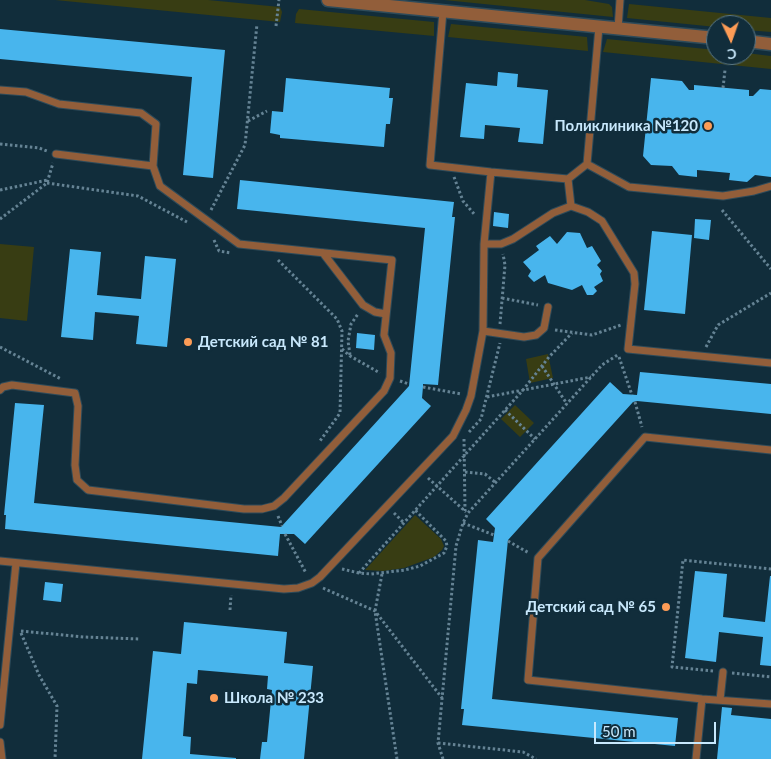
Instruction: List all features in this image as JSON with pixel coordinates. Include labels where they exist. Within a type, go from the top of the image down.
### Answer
[{"type":"street","points":[[328,0],[706,37]]},
{"type":"street","points":[[756,42],[771,44]]},
{"type":"lane","points":[[618,29],[620,0]]},
{"type":"lane","points":[[443,11],[430,165],[491,172],[568,178],[587,164],[599,27]]},
{"type":"lane","points":[[0,90],[26,92],[59,104],[141,113],[156,124],[153,166],[160,186],[239,244],[392,260],[384,336],[391,353],[390,378],[384,392],[284,498],[274,506],[262,509],[244,509],[88,490],[77,480],[74,465],[78,406],[75,393],[12,385],[3,387],[0,390]]},
{"type":"lane","points":[[56,154],[153,166]]},
{"type":"lane","points":[[587,164],[629,186],[723,196],[754,192],[771,186]]},
{"type":"lane","points":[[0,561],[284,589],[298,588],[312,583],[320,577],[453,436],[461,422],[471,396],[483,331],[484,244],[491,172]]},
{"type":"lane","points":[[568,178],[571,206]]},
{"type":"lane","points":[[484,244],[501,244],[553,213],[571,206],[588,212],[602,221],[634,273],[628,349],[771,363]]},
{"type":"lane","points":[[322,253],[363,305],[375,312],[386,314]]},
{"type":"lane","points":[[483,331],[524,337],[536,335],[544,328],[548,308]]},
{"type":"lane","points":[[771,450],[645,437],[538,558],[528,680],[702,699],[771,704]]},
{"type":"lane","points":[[0,724],[16,563]]},
{"type":"lane","points":[[720,700],[723,672]]},
{"type":"lane","points":[[696,759],[702,699]]},
{"type":"lane","points":[[0,742],[2,759]]},
{"type":"path","points":[[276,26],[279,0]]},
{"type":"path","points":[[206,221],[245,145],[257,24]]},
{"type":"path","points":[[723,88],[724,70]]},
{"type":"path","points":[[247,121],[267,111]]},
{"type":"path","points":[[0,144],[39,148],[56,154],[47,181],[0,219]]},
{"type":"path","points":[[451,167],[463,201],[486,226]]},
{"type":"path","points":[[0,190],[47,181],[138,196],[188,222]]},
{"type":"path","points":[[722,210],[771,269]]},
{"type":"path","points":[[212,235],[219,251],[236,254]]},
{"type":"path","points":[[270,259],[278,260],[337,319],[342,331],[340,413],[314,448]]},
{"type":"path","points":[[702,356],[718,324],[771,293]]},
{"type":"path","points":[[502,298],[548,308]]},
{"type":"path","points":[[350,356],[348,341],[351,324],[363,305]]},
{"type":"path","points":[[544,328],[592,335],[619,325],[630,326]]},
{"type":"path","points":[[358,573],[572,333]]},
{"type":"path","points":[[0,347],[54,374],[64,381],[75,393]]},
{"type":"path","points":[[342,349],[350,356],[390,378]]},
{"type":"path","points":[[467,512],[496,483],[602,365],[628,349]]},
{"type":"path","points":[[618,354],[632,395]]},
{"type":"path","points":[[542,366],[567,404]]},
{"type":"path","points":[[423,387],[487,397],[592,376]]},
{"type":"path","points":[[635,402],[645,437]]},
{"type":"path","points":[[505,410],[536,439]]},
{"type":"path","points":[[443,759],[438,742],[456,546],[467,512],[464,437],[461,422]]},
{"type":"path","points":[[420,471],[467,512]]},
{"type":"path","points":[[465,472],[485,474],[496,483]]},
{"type":"path","points":[[333,564],[344,570],[358,573],[382,574],[420,566],[444,553],[447,546],[444,537],[415,510]]},
{"type":"path","points":[[463,523],[494,535]]},
{"type":"path","points":[[285,534],[312,583],[375,611],[442,698]]},
{"type":"path","points":[[508,541],[538,558]]},
{"type":"path","points":[[447,546],[456,546]]},
{"type":"path","points":[[771,569],[683,560],[672,667],[771,677]]},
{"type":"path","points":[[382,574],[375,611],[397,759]]},
{"type":"path","points":[[9,630],[84,637],[140,639]]},
{"type":"path","points":[[20,631],[39,675],[57,706],[55,759]]},
{"type":"path","points":[[438,742],[523,752],[536,759]]},
{"type":"green space","points":[[55,0],[208,0],[280,7],[282,12],[280,22]]},
{"type":"green space","points":[[444,0],[585,0],[609,4],[612,7],[613,17]]},
{"type":"green space","points":[[629,4],[741,15],[706,15],[706,26],[627,18]]},
{"type":"green space","points":[[299,9],[434,22],[434,36],[295,23],[296,14]]},
{"type":"green space","points":[[756,17],[771,18],[771,32],[756,31]]},
{"type":"green space","points":[[451,24],[587,37],[588,51],[448,37]]},
{"type":"green space","points":[[607,39],[706,49],[706,62],[603,52]]},
{"type":"green space","points":[[756,54],[771,56],[771,69],[731,65],[756,65]]},
{"type":"green space","points":[[0,244],[34,247],[27,321],[0,318]]},
{"type":"green space","points":[[548,354],[553,378],[530,383],[526,359]]},
{"type":"green space","points":[[515,405],[534,423],[520,437],[501,419]]},
{"type":"green space","points":[[415,515],[441,539],[444,546],[442,550],[434,557],[404,568],[383,571],[365,570]]},
{"type":"building","points":[[0,29],[225,50],[213,178],[183,175],[192,77],[0,59]]},
{"type":"building","points":[[498,72],[518,74],[517,87],[548,90],[543,144],[518,142],[520,128],[485,125],[484,139],[460,137],[466,83],[497,86]]},
{"type":"building","points":[[286,78],[390,88],[389,98],[393,98],[390,124],[386,124],[384,147],[280,138],[280,135],[270,133],[272,111],[283,112]]},
{"type":"building","name":"Поликлиника №120","points":[[651,78],[682,81],[689,90],[694,90],[694,85],[749,90],[749,96],[753,96],[760,89],[771,90],[771,177],[755,175],[747,182],[729,180],[730,173],[697,170],[697,177],[679,175],[672,166],[651,165],[643,156]]},
{"type":"building","points":[[240,180],[454,202],[452,217],[455,217],[438,385],[423,384],[422,398],[431,406],[305,544],[294,534],[280,534],[278,556],[5,529],[6,515],[4,515],[15,403],[44,405],[34,503],[281,527],[409,386],[425,228],[237,209]]},
{"type":"building","points":[[494,212],[509,214],[508,228],[493,226]]},
{"type":"building","points":[[695,219],[711,220],[709,240],[694,238]]},
{"type":"building","points":[[652,231],[692,235],[685,314],[644,310]]},
{"type":"building","points":[[567,232],[580,233],[587,248],[592,246],[601,261],[597,265],[602,271],[600,274],[603,281],[594,287],[597,291],[593,295],[587,295],[582,285],[572,290],[548,283],[545,275],[534,282],[528,276],[531,271],[523,262],[539,250],[536,246],[550,236],[557,244]]},
{"type":"building","points":[[70,249],[101,252],[97,295],[141,299],[145,256],[176,259],[167,347],[136,344],[139,316],[95,312],[93,340],[61,337]]},
{"type":"building","points":[[357,333],[375,335],[374,350],[356,348]]},
{"type":"building","points":[[640,372],[771,384],[771,414],[633,402],[508,540],[492,699],[678,718],[675,746],[462,725],[464,709],[461,709],[478,540],[493,542],[495,528],[486,519],[610,382],[623,394],[637,395]]},
{"type":"building","points":[[695,571],[727,574],[723,617],[765,622],[771,576],[771,666],[760,665],[763,637],[719,632],[716,662],[685,658]]},
{"type":"building","points":[[45,582],[63,584],[61,602],[43,600]]},
{"type":"building","points":[[184,622],[287,632],[284,663],[313,666],[304,759],[260,759],[262,742],[267,742],[272,690],[267,689],[268,676],[198,670],[197,684],[187,683],[183,736],[191,737],[190,754],[236,759],[142,759],[153,651],[181,654]]},
{"type":"building","points":[[722,707],[732,708],[731,715],[771,719],[771,759],[717,759]]},
{"type":"place","name":"Поликлиника №120","points":[[708,126]]},
{"type":"place","name":"Детский сад № 81","points":[[188,342]]},
{"type":"place","name":"Детский сад № 65","points":[[666,607]]},
{"type":"place","name":"Школа № 233","points":[[214,698]]}]
